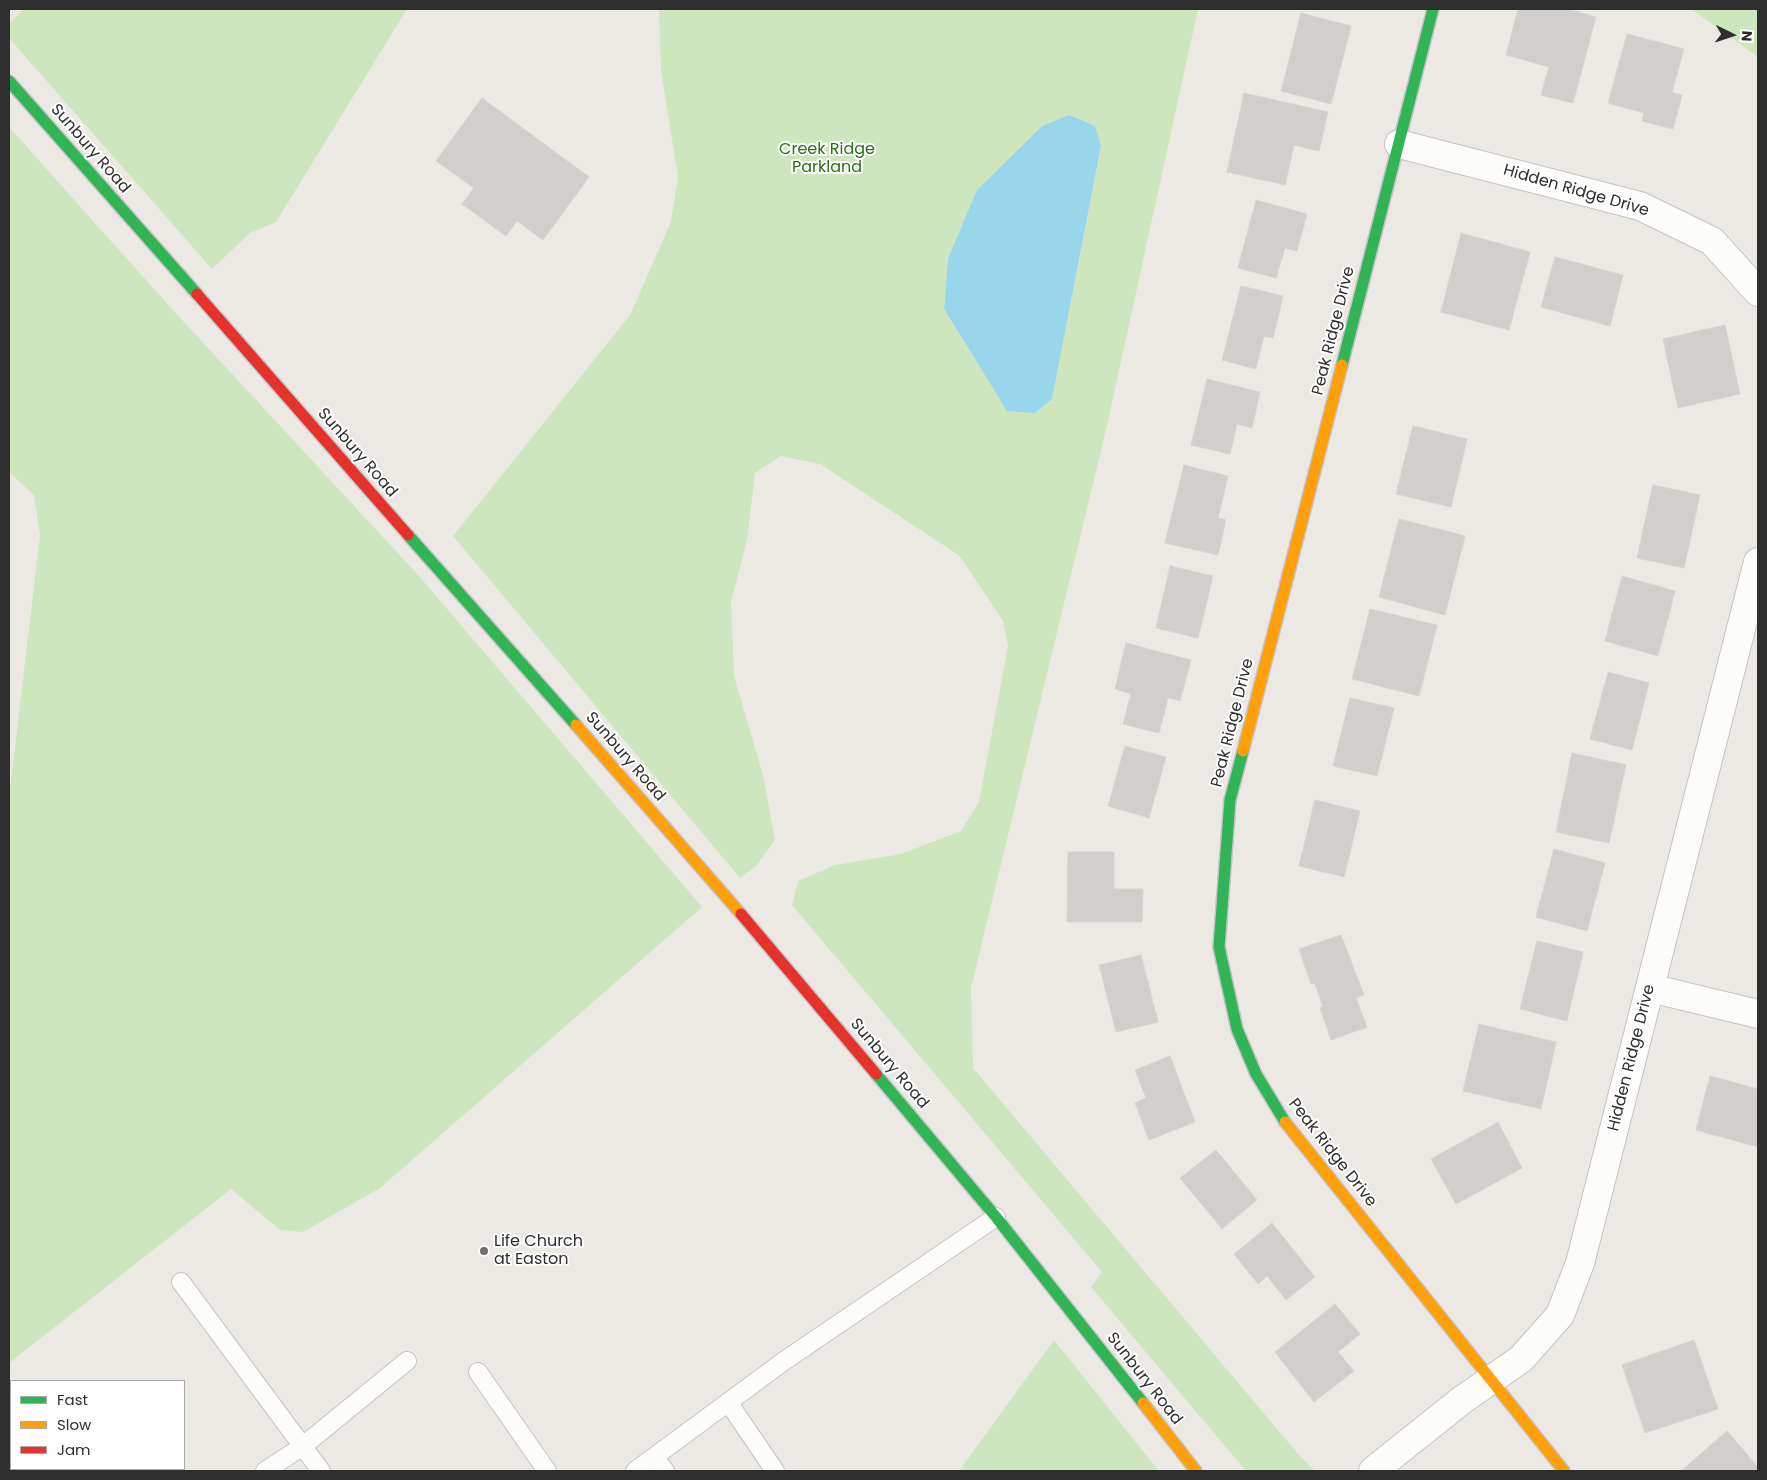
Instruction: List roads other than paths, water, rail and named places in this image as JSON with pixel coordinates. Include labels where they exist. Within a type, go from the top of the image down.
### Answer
[{"type":"main road","name":"Peak Ridge Drive","points":[[1432,9],[1230,800],[1219,947],[1238,1029],[1256,1074],[1281,1117],[1564,1471]]},
{"type":"main road","name":"Sunbury Road","points":[[9,81],[737,910],[996,1217],[1196,1471]]},
{"type":"street","name":"Hidden Ridge Drive","points":[[1399,144],[1640,206],[1712,241],[1758,292]]},
{"type":"street","name":"Hidden Ridge Drive","points":[[1373,1471],[1462,1400],[1522,1359],[1560,1315],[1580,1263],[1758,562]]},
{"type":"street","points":[[1650,988],[1758,1014]]},
{"type":"lane","points":[[635,1471],[784,1360],[996,1217]]},
{"type":"lane","points":[[181,1282],[321,1471]]},
{"type":"lane","points":[[265,1471],[303,1446],[407,1361]]},
{"type":"lane","points":[[478,1372],[547,1471]]},
{"type":"lane","points":[[728,1402],[775,1471]]},
{"type":"lane","points":[[654,1457],[665,1471]]},
{"type":"water","points":[[1069,115],[1095,126],[1101,146],[1052,399],[1035,413],[1007,411],[944,309],[948,259],[977,190],[1042,126]]},
{"type":"place","name":"Life Church at Easton","points":[[484,1251]]},
{"type":"park label","name":"Creek Ridge Parkland","points":[[827,159]]}]
